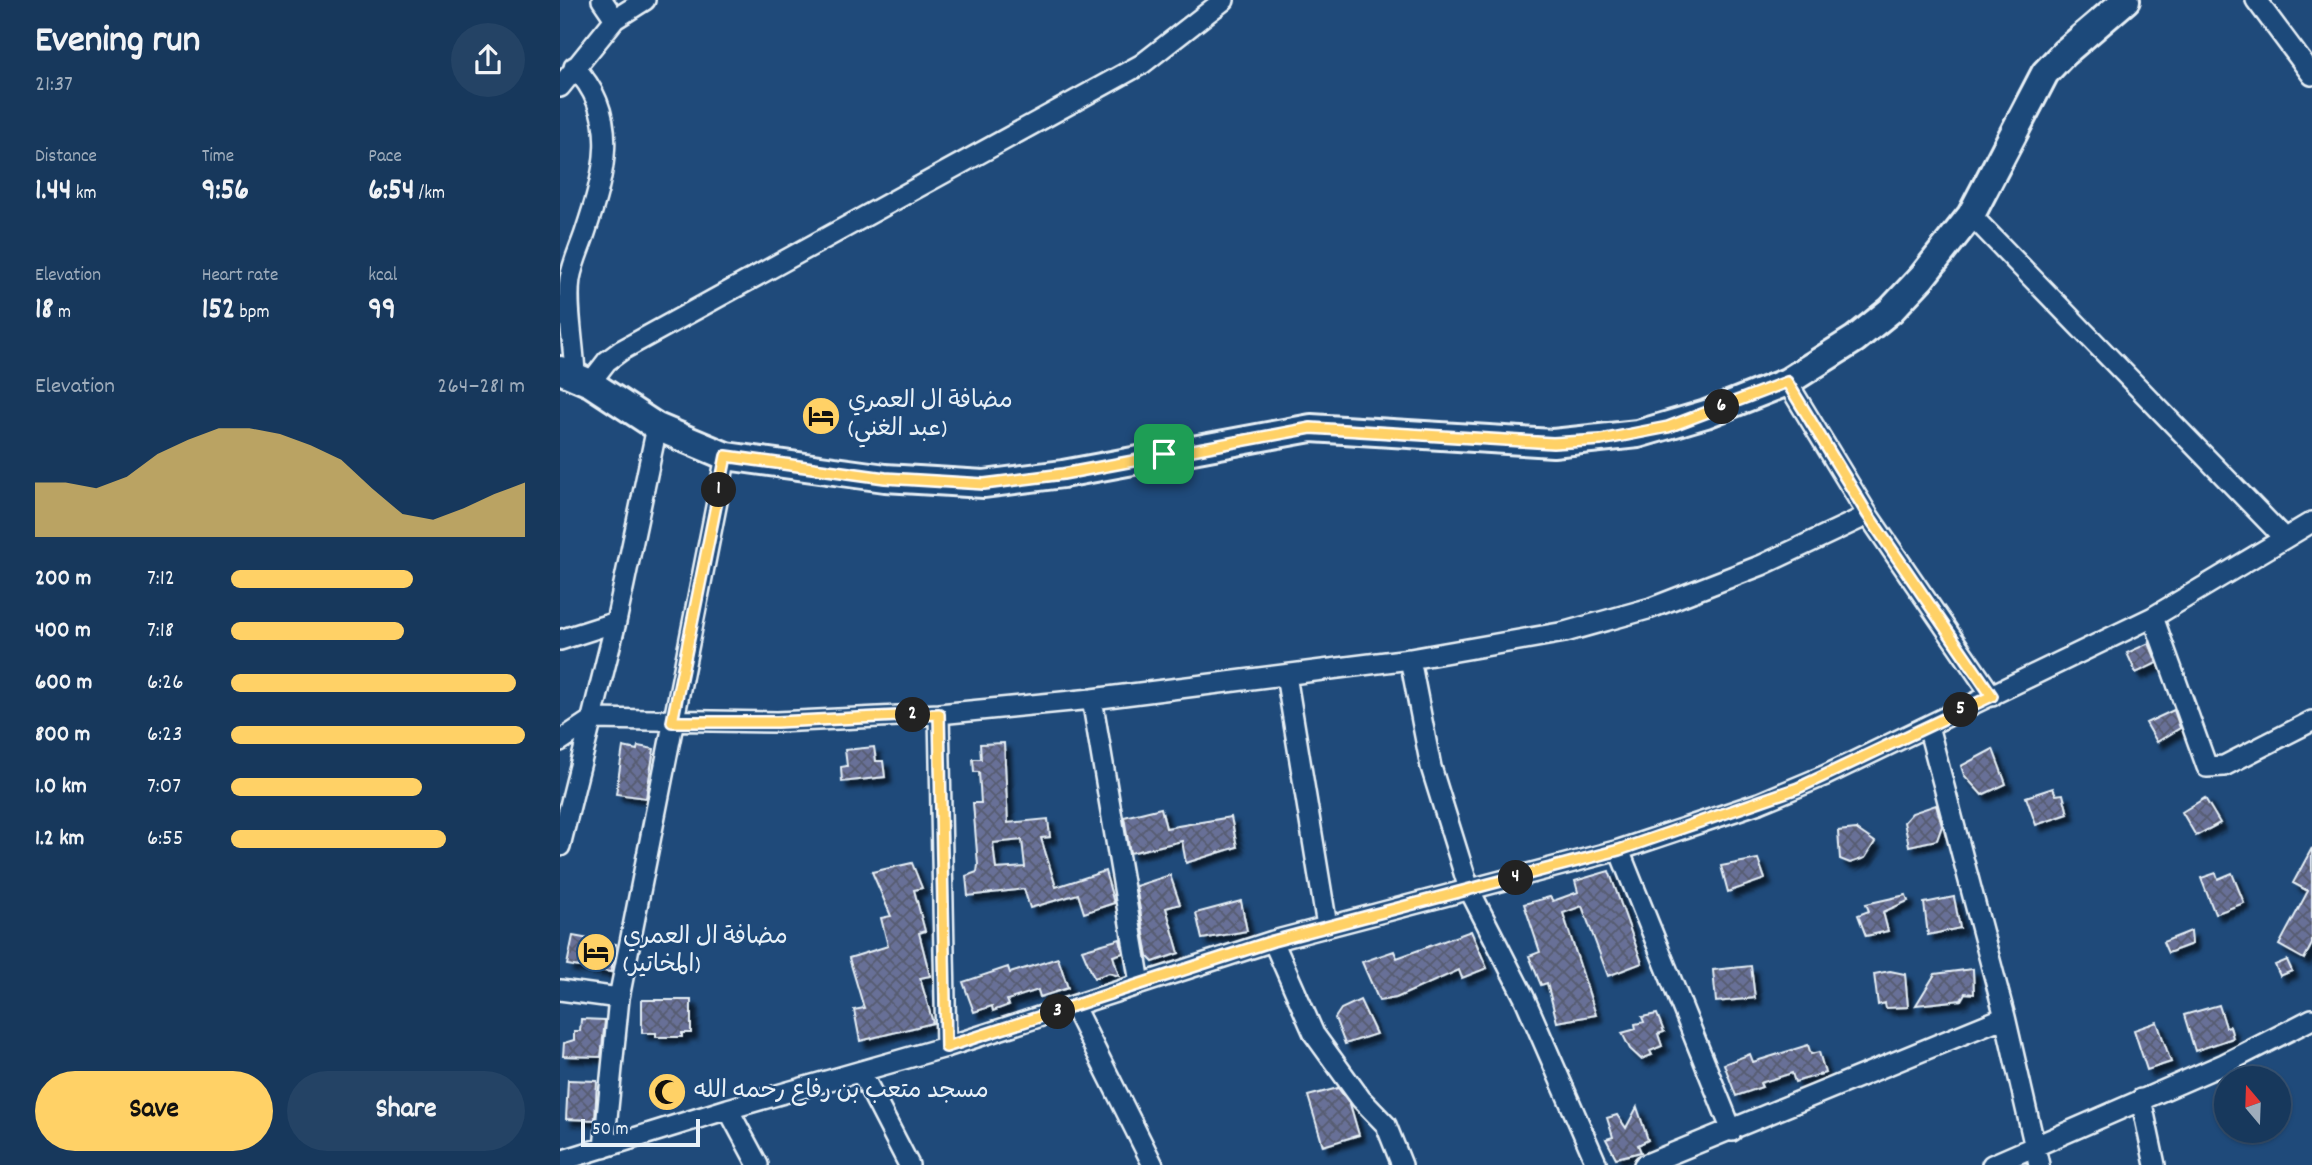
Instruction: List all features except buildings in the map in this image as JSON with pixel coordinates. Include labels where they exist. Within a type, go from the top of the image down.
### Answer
[{"type":"street","points":[[602,0],[615,19]]},
{"type":"street","points":[[560,87],[615,19],[645,0]]},
{"type":"street","points":[[575,376],[607,361],[622,350],[1142,64],[1224,0]]},
{"type":"street","points":[[575,376],[657,427],[726,456],[885,478],[984,484],[1063,474],[1311,428],[1553,443],[1601,440],[1668,427],[1787,382],[1856,338],[1891,310],[1922,277],[1970,215],[2045,73],[2126,0]]},
{"type":"street","points":[[2256,0],[2312,75]]},
{"type":"street","points":[[574,67],[594,97],[607,138],[568,297],[575,376]]},
{"type":"street","points":[[1970,215],[2284,538]]},
{"type":"street","points":[[1787,382],[1868,515],[1992,696]]},
{"type":"street","points":[[560,846],[616,622],[657,427]]},
{"type":"street","points":[[604,1148],[618,999],[726,456]]},
{"type":"street","points":[[560,741],[593,719],[777,722],[939,714],[1092,699],[1410,659],[1565,632],[1651,608],[1762,565],[1868,515]]},
{"type":"street","points":[[560,1161],[728,1109],[946,1047],[1273,941],[1619,850],[1798,788],[2153,617],[2312,522]]},
{"type":"street","points":[[2153,617],[2207,767],[2224,766],[2312,721]]},
{"type":"street","points":[[560,640],[616,622]]},
{"type":"street","points":[[1410,659],[1431,767],[1469,889],[1524,997],[1597,1165]]},
{"type":"street","points":[[1286,675],[1327,926]]},
{"type":"street","points":[[1092,699],[1140,983]]},
{"type":"street","points":[[939,714],[946,1047]]},
{"type":"street","points":[[1928,726],[2005,1017],[2036,1156]]},
{"type":"street","points":[[1619,850],[1732,1131]]},
{"type":"street","points":[[1273,941],[1314,1034],[1361,1099],[1386,1125],[1402,1165]]},
{"type":"street","points":[[560,990],[618,999]]},
{"type":"street","points":[[1074,1007],[1153,1165]]},
{"type":"street","points":[[1644,1165],[2005,1017]]},
{"type":"street","points":[[1992,1165],[2036,1156],[2141,1100],[2224,1064],[2312,1018]]},
{"type":"street","points":[[861,1072],[908,1165]]},
{"type":"street","points":[[2141,1100],[2155,1165]]},
{"type":"street","points":[[728,1109],[758,1165]]},
{"type":"place","name":"مضافة ال العمري (عبد الغني)","points":[[821,416]]},
{"type":"place","name":"مضافة ال العمري (المخاتير)","points":[[596,952]]},
{"type":"place","name":"مسجد متعب بن رفاع رحمه الله","points":[[667,1092]]},
{"type":"route","points":[[1787,382],[1868,515],[1992,696],[1798,788],[1619,850],[1273,941],[946,1047],[939,714],[777,722],[672,722],[726,456],[885,478],[984,484],[1063,474],[1164,454],[1311,428],[1553,443],[1601,440],[1668,427],[1787,382]]}]
